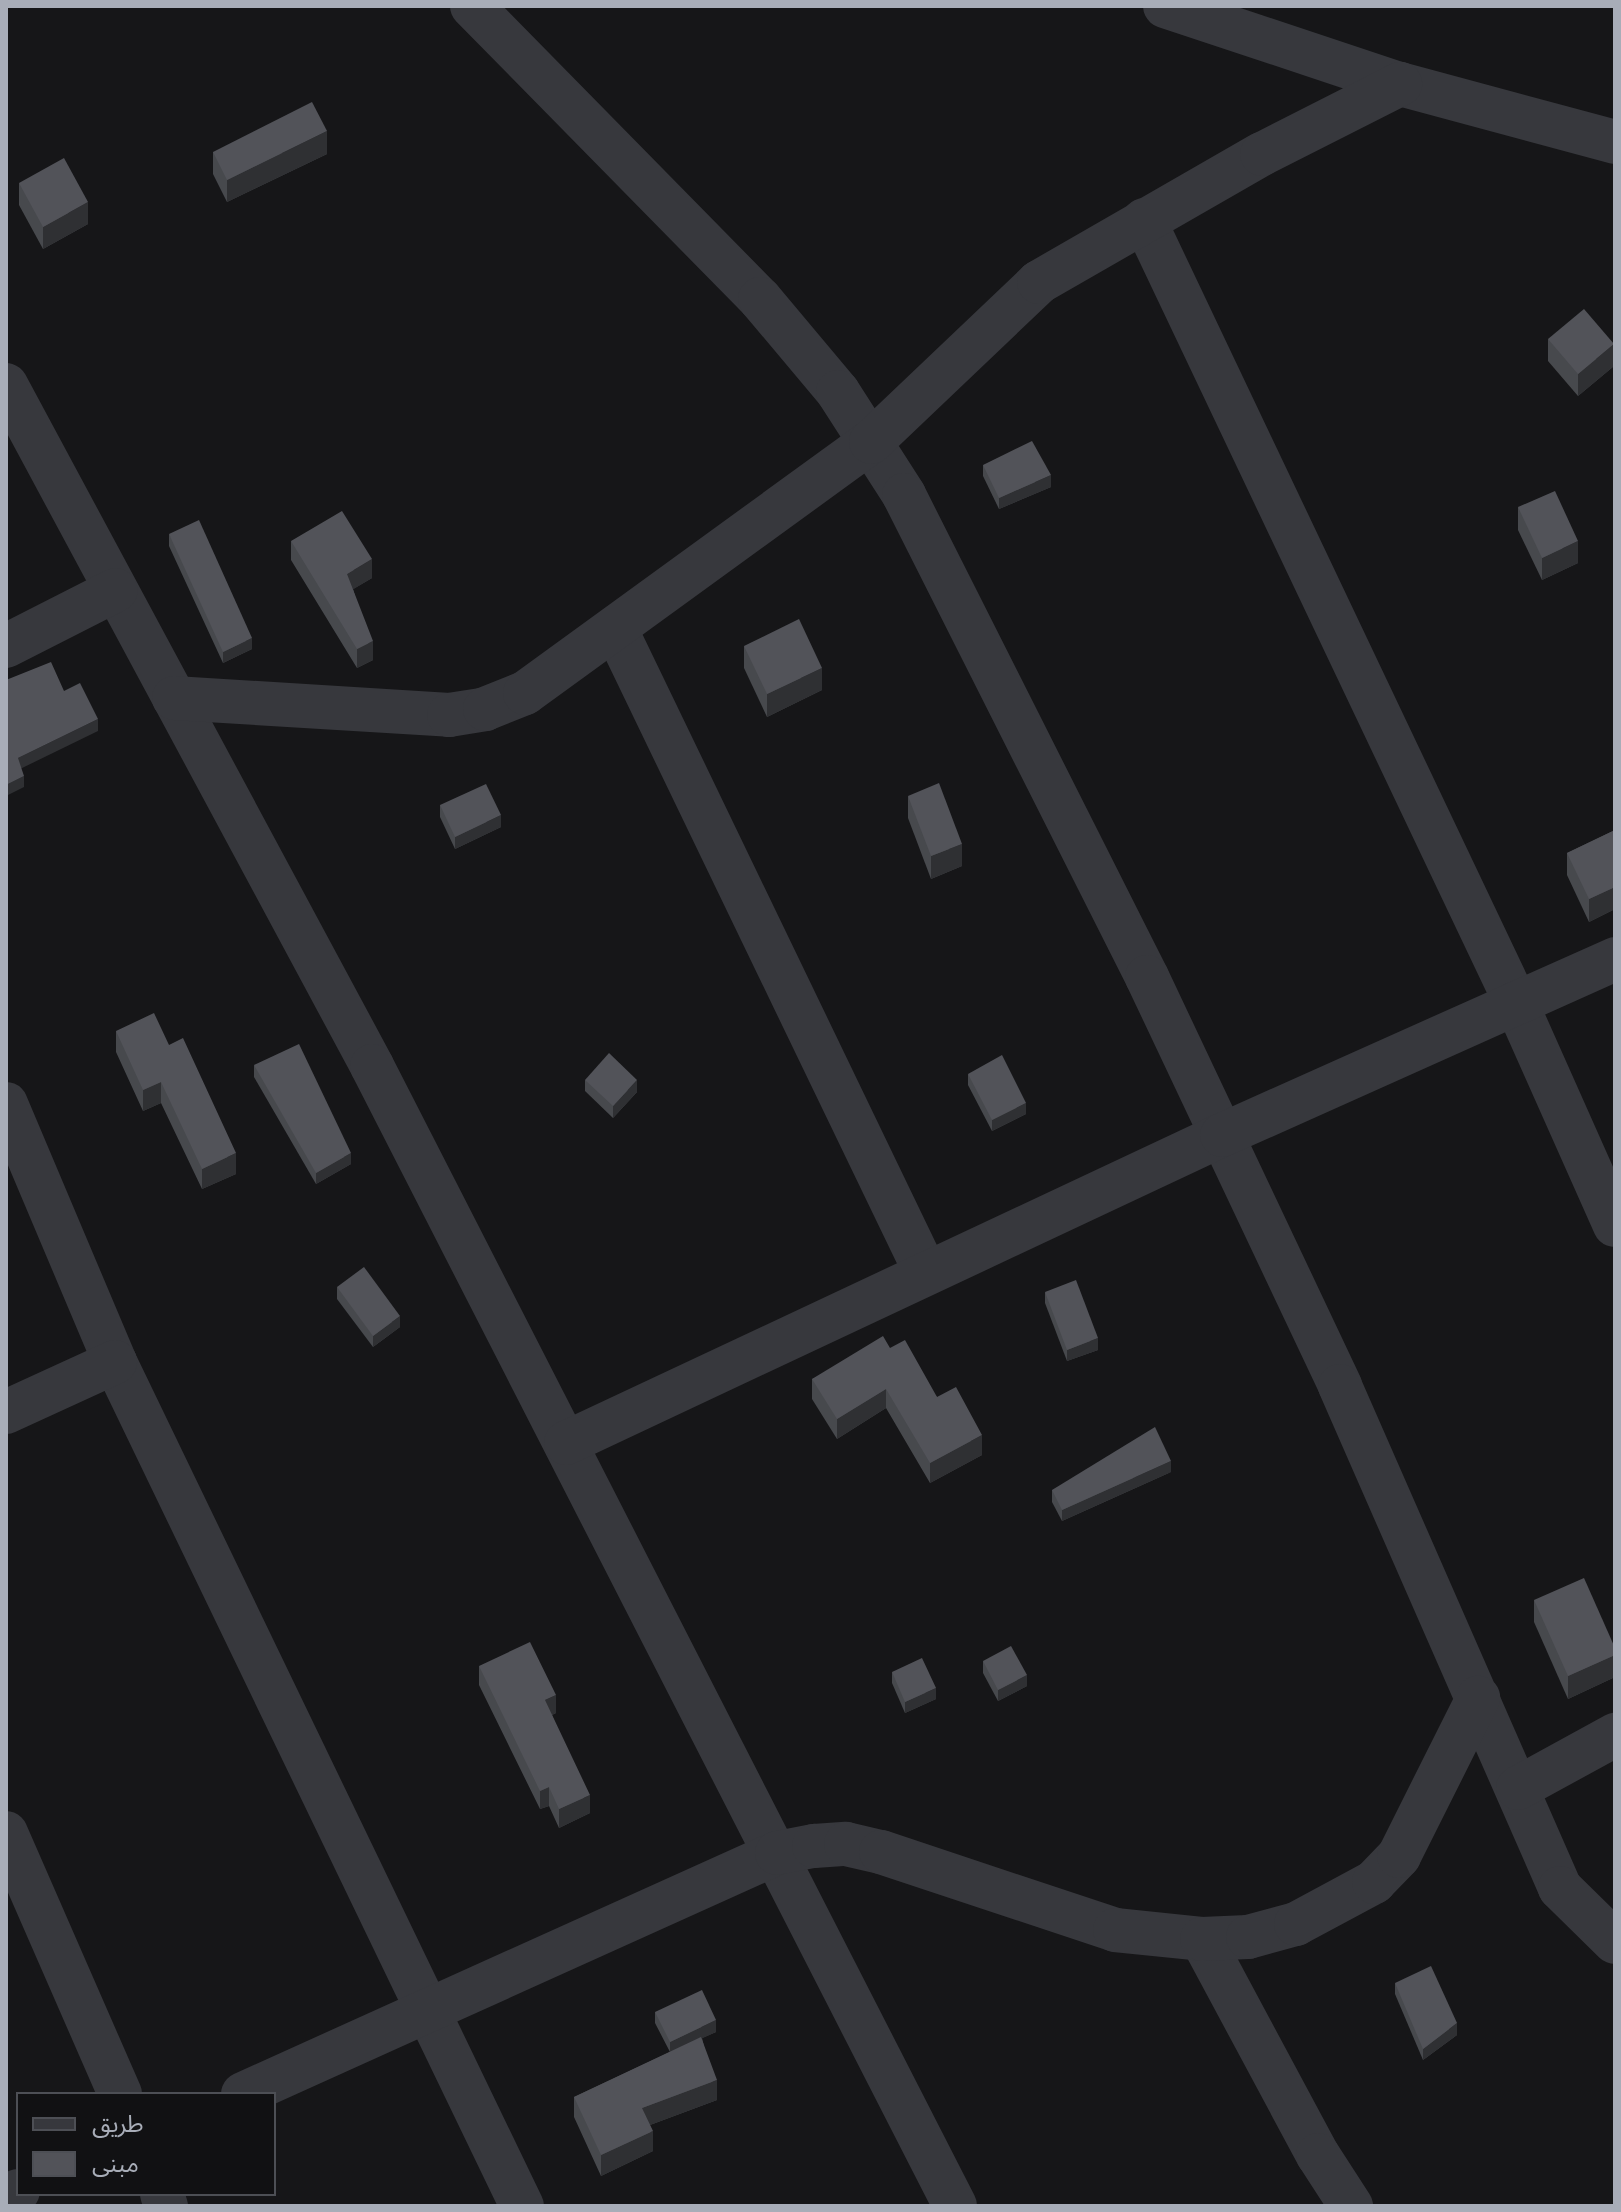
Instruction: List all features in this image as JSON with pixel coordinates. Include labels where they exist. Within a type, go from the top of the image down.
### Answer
[{"type":"street","points":[[472,6],[760,299],[838,392],[904,495],[1021,725],[1222,1135],[1478,1698],[1560,1888],[1615,1942]]},
{"type":"street","points":[[1165,6],[1400,84],[1565,125],[1615,142]]},
{"type":"street","points":[[174,698],[449,715],[485,709],[525,693],[871,442],[1008,307],[1039,282],[1144,220],[1400,84]]},
{"type":"street","points":[[1565,125],[1615,177]]},
{"type":"street","points":[[1144,220],[1516,1003],[1615,1225]]},
{"type":"street","points":[[6,385],[566,1443],[955,2206]]},
{"type":"street","points":[[6,646],[116,590]]},
{"type":"street","points":[[615,628],[926,1273]]},
{"type":"street","points":[[566,1443],[1222,1135],[1615,959]]},
{"type":"street","points":[[6,1104],[115,1362],[522,2206]]},
{"type":"street","points":[[6,1412],[115,1362]]},
{"type":"street","points":[[247,2092],[777,1853],[846,1844],[992,1888],[1075,1920],[1202,1939],[1248,1937],[1296,1924],[1374,1882],[1399,1856],[1478,1698]]},
{"type":"street","points":[[1518,1788],[1615,1735]]},
{"type":"street","points":[[6,1833],[119,2092]]},
{"type":"street","points":[[1202,1939],[1310,2142],[1351,2206]]},
{"type":"building","points":[[312,102],[327,131],[227,180],[213,152]]},
{"type":"building","points":[[64,158],[88,202],[43,227],[19,183]]},
{"type":"building","points":[[1584,309],[1614,344],[1578,374],[1548,339]]},
{"type":"building","points":[[1032,441],[1051,475],[999,498],[983,465]]},
{"type":"building","points":[[1555,491],[1578,541],[1542,558],[1518,507]]},
{"type":"building","points":[[342,511],[372,559],[347,574],[373,641],[357,649],[291,541]]},
{"type":"building","points":[[199,520],[252,638],[223,652],[169,534]]},
{"type":"building","points":[[799,619],[822,668],[767,694],[744,646]]},
{"type":"building","points":[[51,662],[64,691],[80,683],[98,719],[18,758],[24,776],[6,785],[6,680]]},
{"type":"building","points":[[939,783],[962,844],[931,856],[908,796]]},
{"type":"building","points":[[486,784],[501,815],[455,837],[440,805]]},
{"type":"building","points":[[1615,830],[1615,887],[1589,899],[1567,853]]},
{"type":"building","points":[[154,1013],[169,1045],[183,1038],[236,1153],[202,1169],[161,1082],[143,1090],[116,1031]]},
{"type":"building","points":[[299,1044],[351,1153],[316,1173],[254,1065]]},
{"type":"building","points":[[609,1053],[637,1080],[613,1106],[585,1080]]},
{"type":"building","points":[[1002,1055],[1026,1103],[992,1120],[968,1074]]},
{"type":"building","points":[[364,1267],[400,1316],[373,1336],[337,1287]]},
{"type":"building","points":[[1076,1280],[1098,1338],[1067,1350],[1045,1292]]},
{"type":"building","points":[[883,1336],[890,1348],[905,1340],[937,1397],[956,1387],[982,1435],[930,1463],[886,1389],[837,1419],[812,1379]]},
{"type":"building","points":[[1155,1427],[1171,1461],[1062,1510],[1052,1490]]},
{"type":"building","points":[[1584,1578],[1615,1648],[1615,1655],[1568,1676],[1534,1600]]},
{"type":"building","points":[[530,1642],[556,1695],[545,1700],[590,1795],[559,1809],[549,1787],[540,1791],[479,1666]]},
{"type":"building","points":[[1011,1646],[1027,1675],[998,1690],[983,1661]]},
{"type":"building","points":[[922,1658],[936,1688],[905,1702],[892,1672]]},
{"type":"building","points":[[1431,1966],[1457,2023],[1423,2049],[1395,1983]]},
{"type":"building","points":[[702,1990],[716,2020],[670,2042],[655,2012]]},
{"type":"building","points":[[701,2037],[717,2080],[642,2108],[653,2131],[601,2155],[574,2097]]}]
